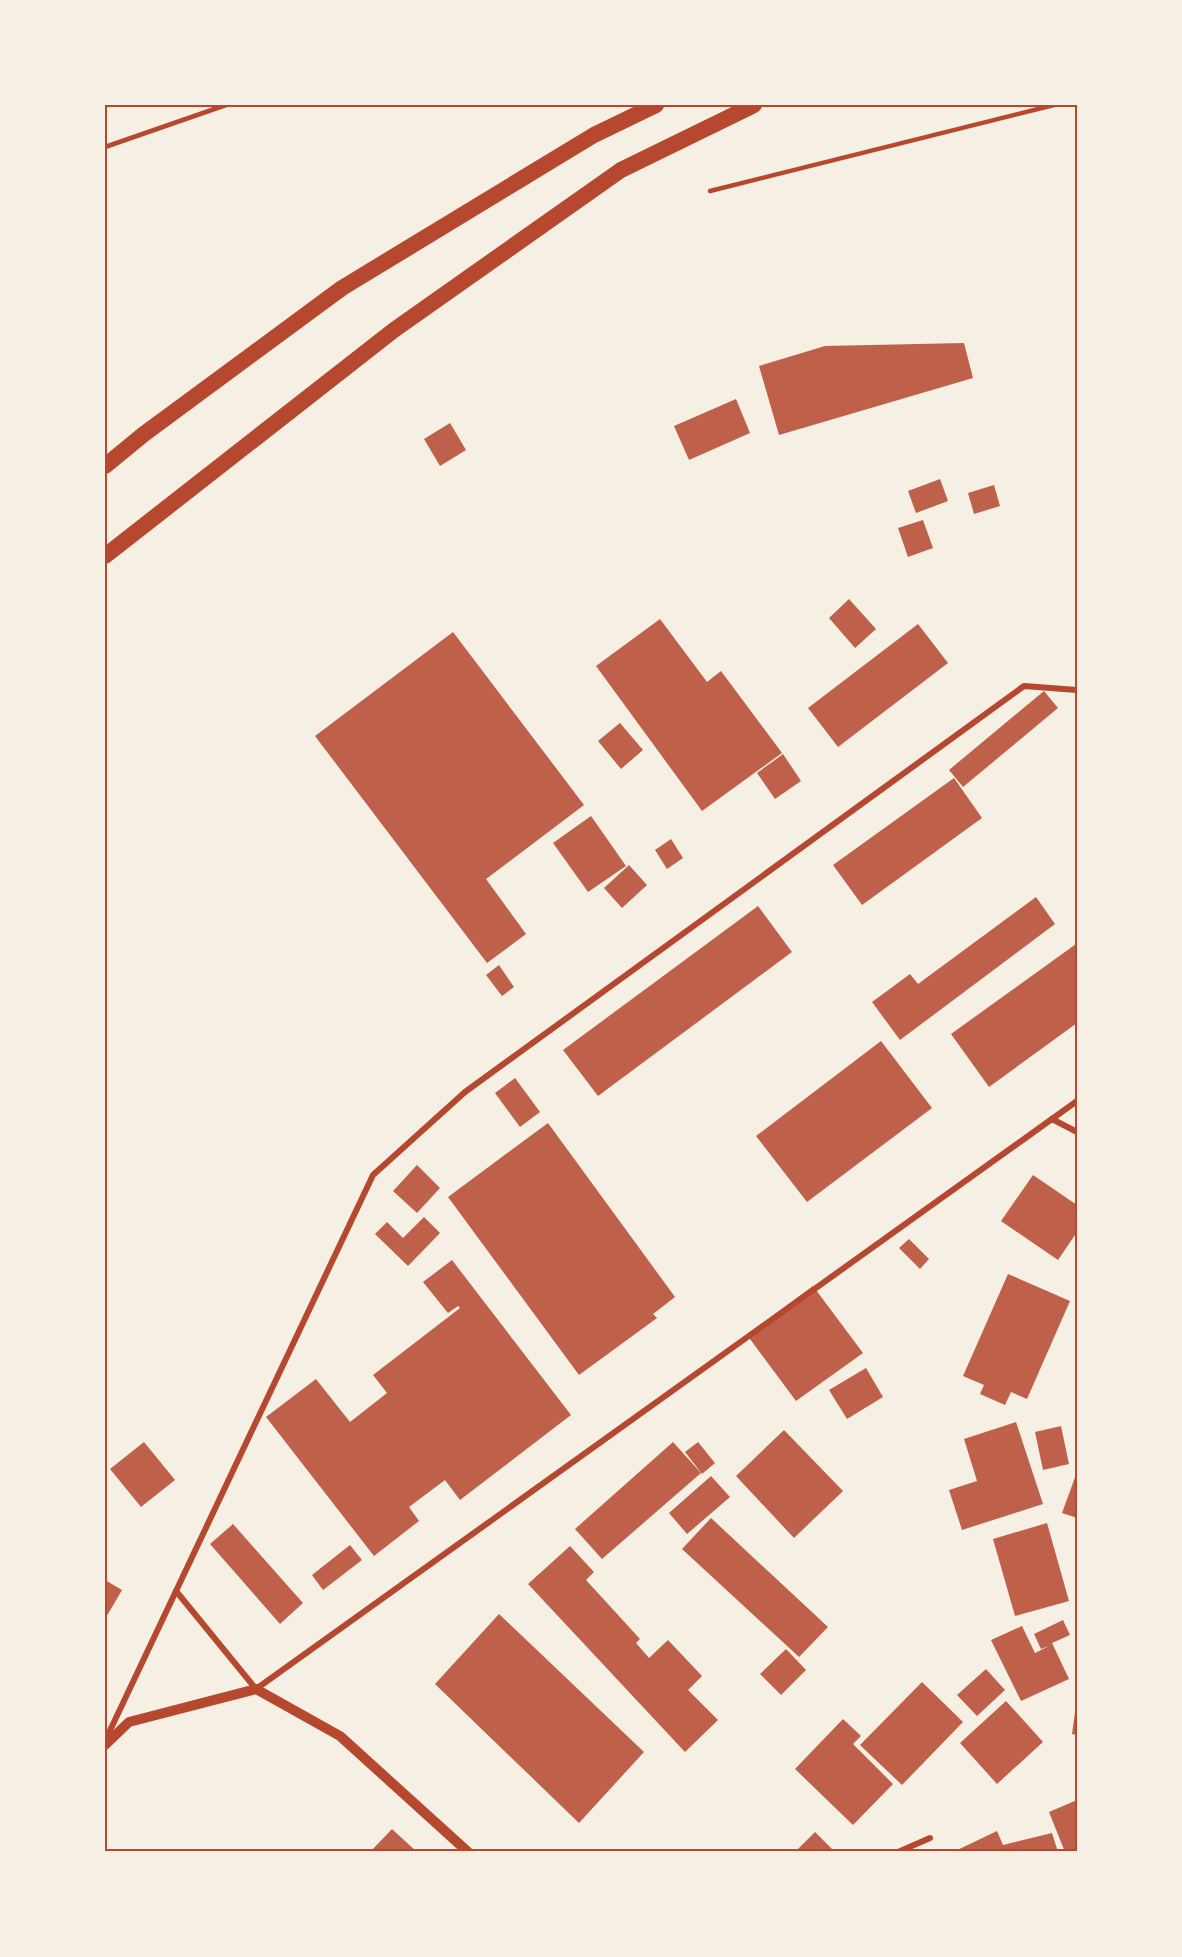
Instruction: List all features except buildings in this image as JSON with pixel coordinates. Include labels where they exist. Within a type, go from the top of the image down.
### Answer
[{"type":"highway","points":[[105,466],[144,434],[342,288],[594,135],[656,105]]},
{"type":"highway","points":[[105,556],[394,330],[621,170],[754,105]]},
{"type":"street","points":[[105,1743],[374,1174],[465,1092],[1024,686],[1077,690]]},
{"type":"street","points":[[105,1743],[129,1722],[256,1689],[1077,1101]]},
{"type":"street","points":[[1052,1119],[1077,1132]]},
{"type":"street","points":[[176,1591],[256,1689],[340,1736],[468,1852]]},
{"type":"street","points":[[898,1852],[930,1838]]},
{"type":"lane","points":[[105,147],[226,105]]},
{"type":"lane","points":[[710,191],[1054,105]]}]
